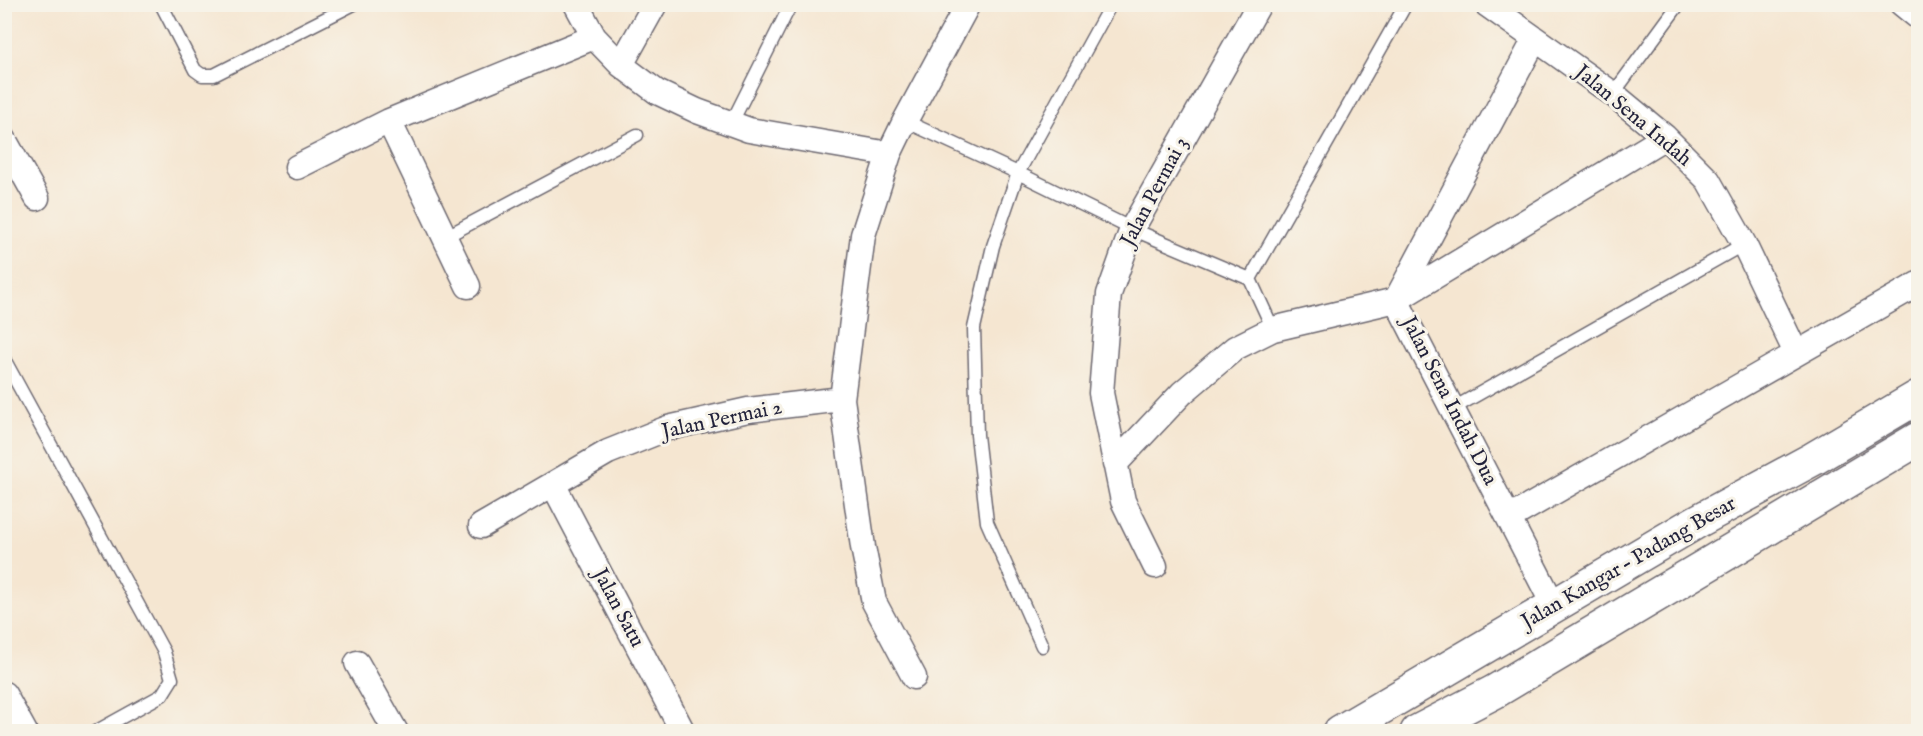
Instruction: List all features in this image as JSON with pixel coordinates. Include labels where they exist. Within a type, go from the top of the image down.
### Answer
[{"type":"highway","name":"Jalan Kangar – Padang Besar","points":[[1340,732],[1698,521],[1813,459],[1918,397]]},
{"type":"highway","name":"Jalan Kangar – Padang Besar","points":[[1417,732],[1494,692],[1918,439]]},
{"type":"highway","points":[[1460,732],[1465,720],[1494,692]]},
{"type":"highway","points":[[1369,732],[1393,699]]},
{"type":"street","points":[[576,4],[594,37],[621,65],[657,92],[697,111],[749,130],[889,154]]},
{"type":"street","points":[[621,65],[655,4]]},
{"type":"street","points":[[914,677],[874,602],[863,547],[842,399],[863,235],[889,154],[968,4]]},
{"type":"street","name":"Jalan Permai 3","points":[[1155,566],[1123,501],[1101,393],[1109,294],[1132,229],[1259,4]]},
{"type":"street","name":"Jalan Sena Indah","points":[[1486,4],[1613,94],[1665,137],[1708,180],[1744,244],[1796,353]]},
{"type":"street","points":[[1902,4],[1918,17]]},
{"type":"street","points":[[297,168],[389,121],[594,37]]},
{"type":"street","name":"Jalan Sena Indah Dua","points":[[1535,39],[1396,300],[1554,606]]},
{"type":"street","points":[[389,121],[468,286]]},
{"type":"street","points":[[1115,464],[1182,393],[1235,348],[1273,329],[1396,300],[1665,137]]},
{"type":"street","points":[[4,139],[38,198]]},
{"type":"street","points":[[1509,518],[1918,284]]},
{"type":"street","name":"Jalan Permai 2","points":[[480,526],[608,452],[668,428],[748,410],[842,399]]},
{"type":"street","name":"Jalan Satu","points":[[553,484],[682,732]]},
{"type":"street","points":[[357,663],[396,732]]},
{"type":"street","points":[[4,694],[25,732]]},
{"type":"lane","points":[[161,4],[195,70],[202,75],[214,75],[354,4]]},
{"type":"lane","points":[[731,124],[790,4]]},
{"type":"lane","points":[[1042,646],[987,522],[977,435],[974,328],[993,246],[1018,173],[1111,4]]},
{"type":"lane","points":[[1250,279],[1406,4]]},
{"type":"lane","points":[[1613,94],[1679,4]]},
{"type":"lane","points":[[905,121],[1132,229],[1250,279],[1273,329]]},
{"type":"lane","points":[[445,237],[637,135]]},
{"type":"lane","points":[[1452,409],[1744,244]]},
{"type":"lane","points":[[4,359],[164,652],[172,679],[162,695],[95,732]]}]
